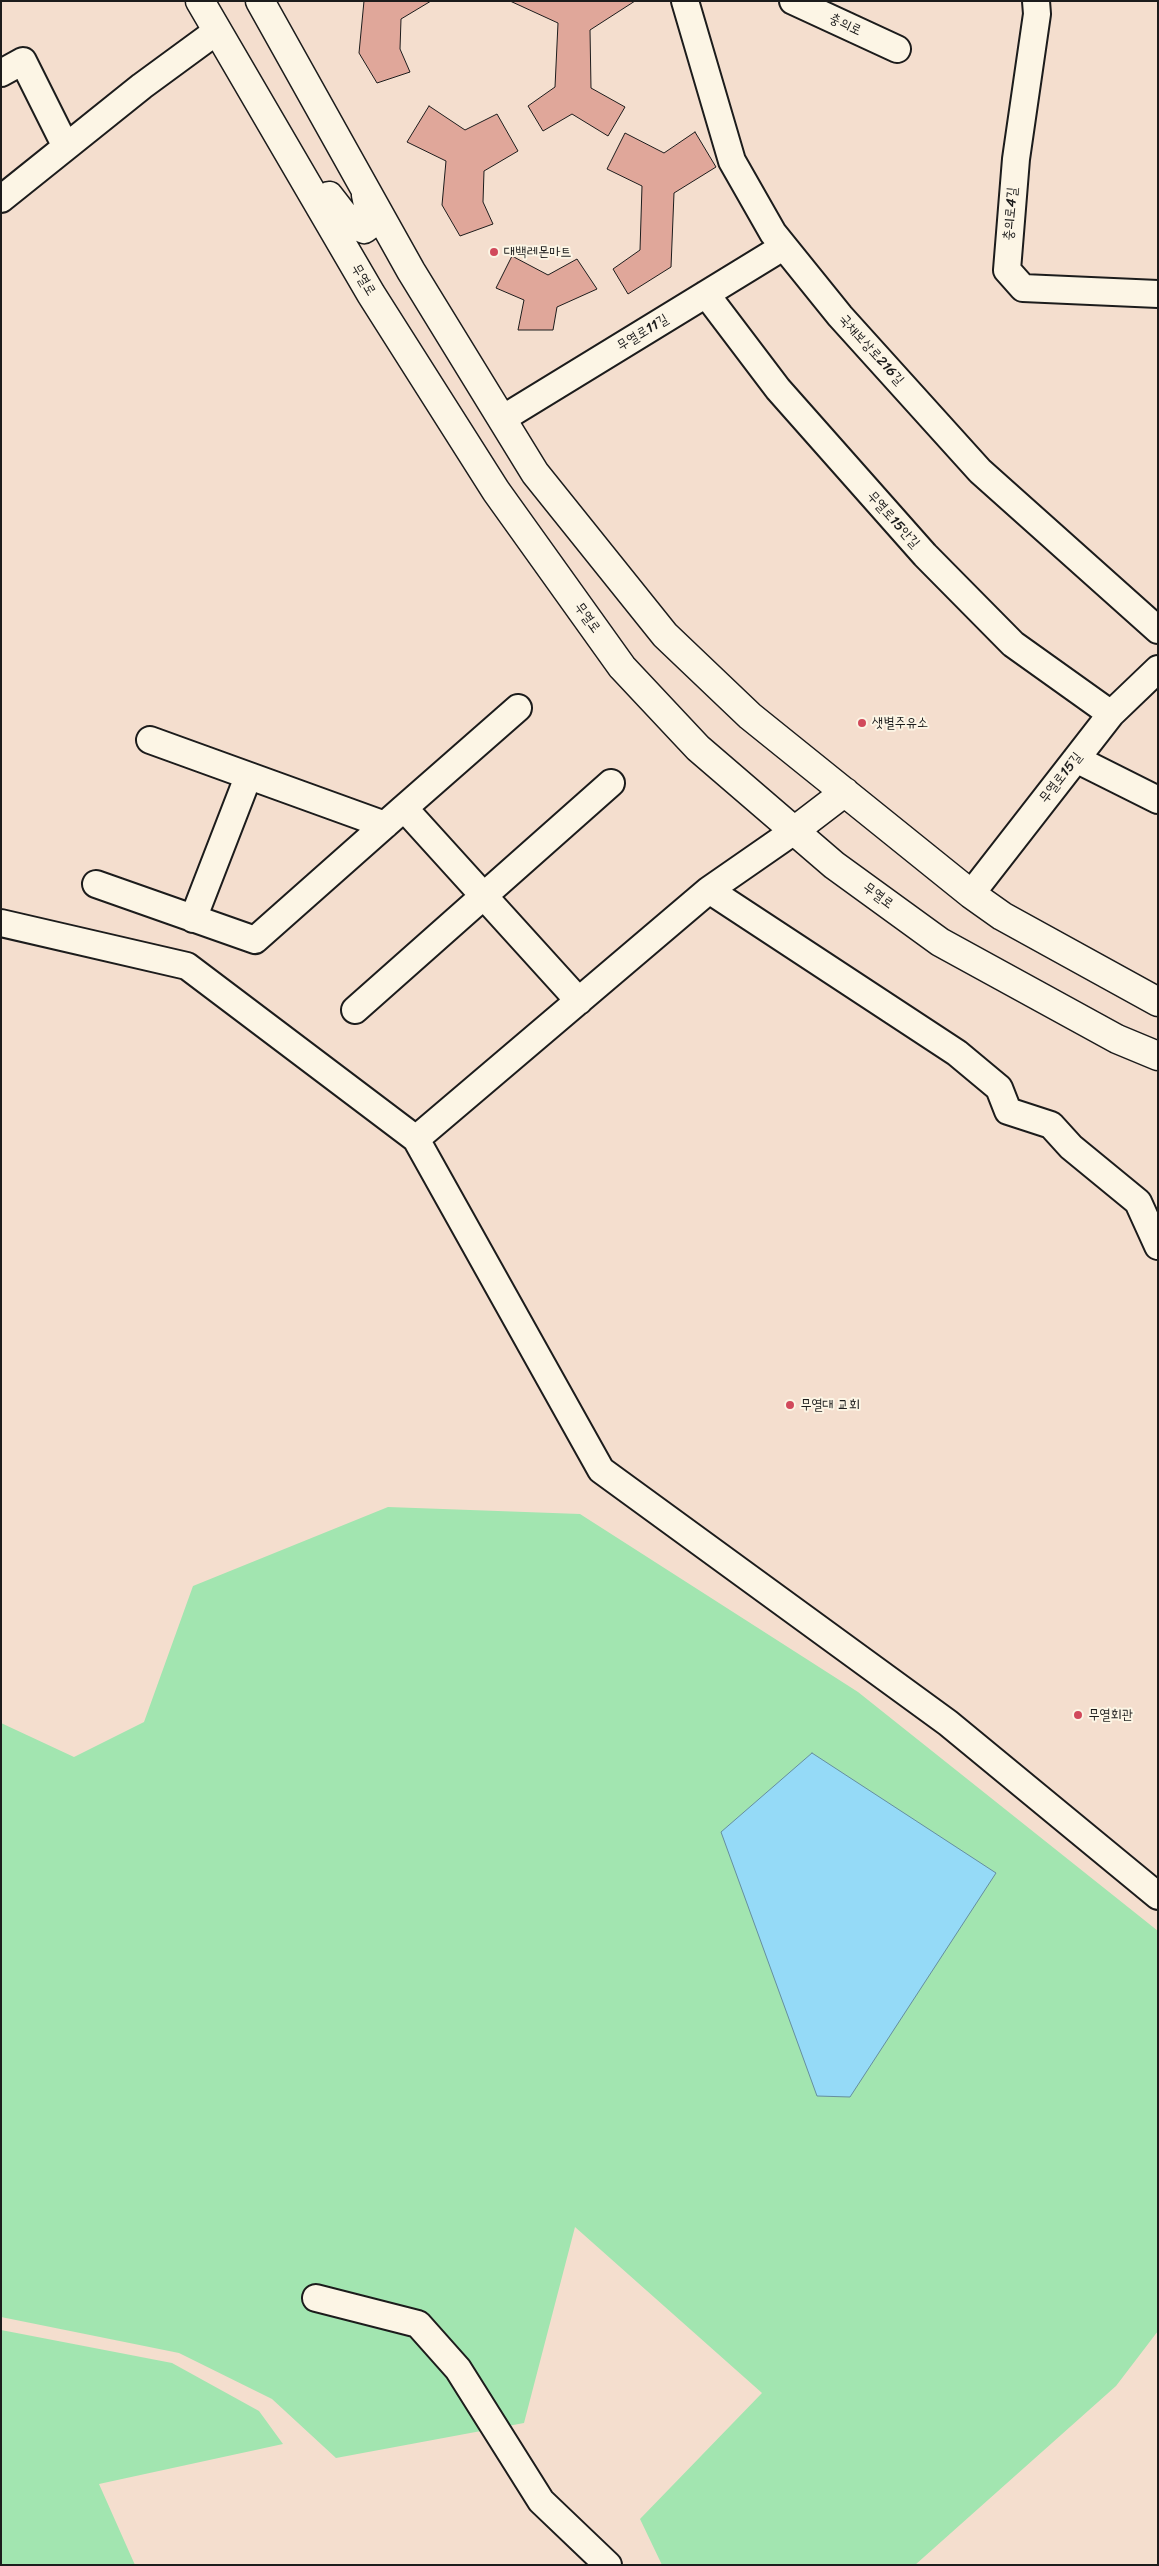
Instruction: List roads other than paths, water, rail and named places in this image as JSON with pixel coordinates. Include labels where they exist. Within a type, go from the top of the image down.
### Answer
[{"type":"main road","name":"무열로","points":[[200,1],[371,294],[496,491],[622,667],[698,748],[834,865],[940,942],[1117,1039],[1158,1056]]},
{"type":"main road","points":[[260,1],[366,193],[535,473],[665,635],[750,716],[971,894],[1002,916],[1158,1002]]},
{"type":"main road","points":[[295,164],[320,186],[350,223],[364,229],[372,223],[366,193]]},
{"type":"main road","points":[[794,831],[845,792]]},
{"type":"street","name":"국채보상로216길","points":[[685,1],[732,161],[773,234],[840,316],[980,470],[1158,630]]},
{"type":"street","name":"충의로","points":[[793,1],[896,49]]},
{"type":"street","name":"충의로4길","points":[[1036,1],[1037,14],[1016,159],[1007,270],[1023,288],[1158,294]]},
{"type":"street","points":[[5,193],[66,148],[142,86],[217,31]]},
{"type":"street","points":[[1,73],[23,61],[66,148]]},
{"type":"street","name":"무열로11길","points":[[502,419],[783,247]]},
{"type":"street","name":"무열로15안길","points":[[706,294],[778,389],[925,556],[1013,644],[1112,714]]},
{"type":"street","name":"무열로15길","points":[[971,894],[1112,714],[1158,669]]},
{"type":"street","points":[[96,884],[255,940],[518,708]]},
{"type":"street","points":[[150,740],[385,825]]},
{"type":"street","points":[[1076,759],[1158,800]]},
{"type":"street","points":[[193,919],[248,777]]},
{"type":"street","points":[[356,1010],[611,783]]},
{"type":"street","points":[[404,808],[579,1001]]},
{"type":"street","points":[[416,1139],[709,890],[794,831]]},
{"type":"street","points":[[709,890],[957,1053],[999,1088],[1008,1112],[1051,1125],[1071,1147],[1138,1202],[1158,1246]]},
{"type":"street","points":[[1,923],[187,966],[416,1139],[601,1470],[948,1723],[1156,1891]]},
{"type":"street","points":[[316,2298],[418,2324],[458,2369],[541,2501],[608,2565]]},
{"type":"water","points":[[812,1753],[996,1873],[850,2097],[817,2096],[721,1832]]},
{"type":"place","name":"대백레몬마트","points":[[494,252]]},
{"type":"place","name":"샛별주유소","points":[[862,723]]},
{"type":"place","name":"무열대 교회","points":[[790,1405]]},
{"type":"place","name":"무열회관","points":[[1078,1715]]}]
